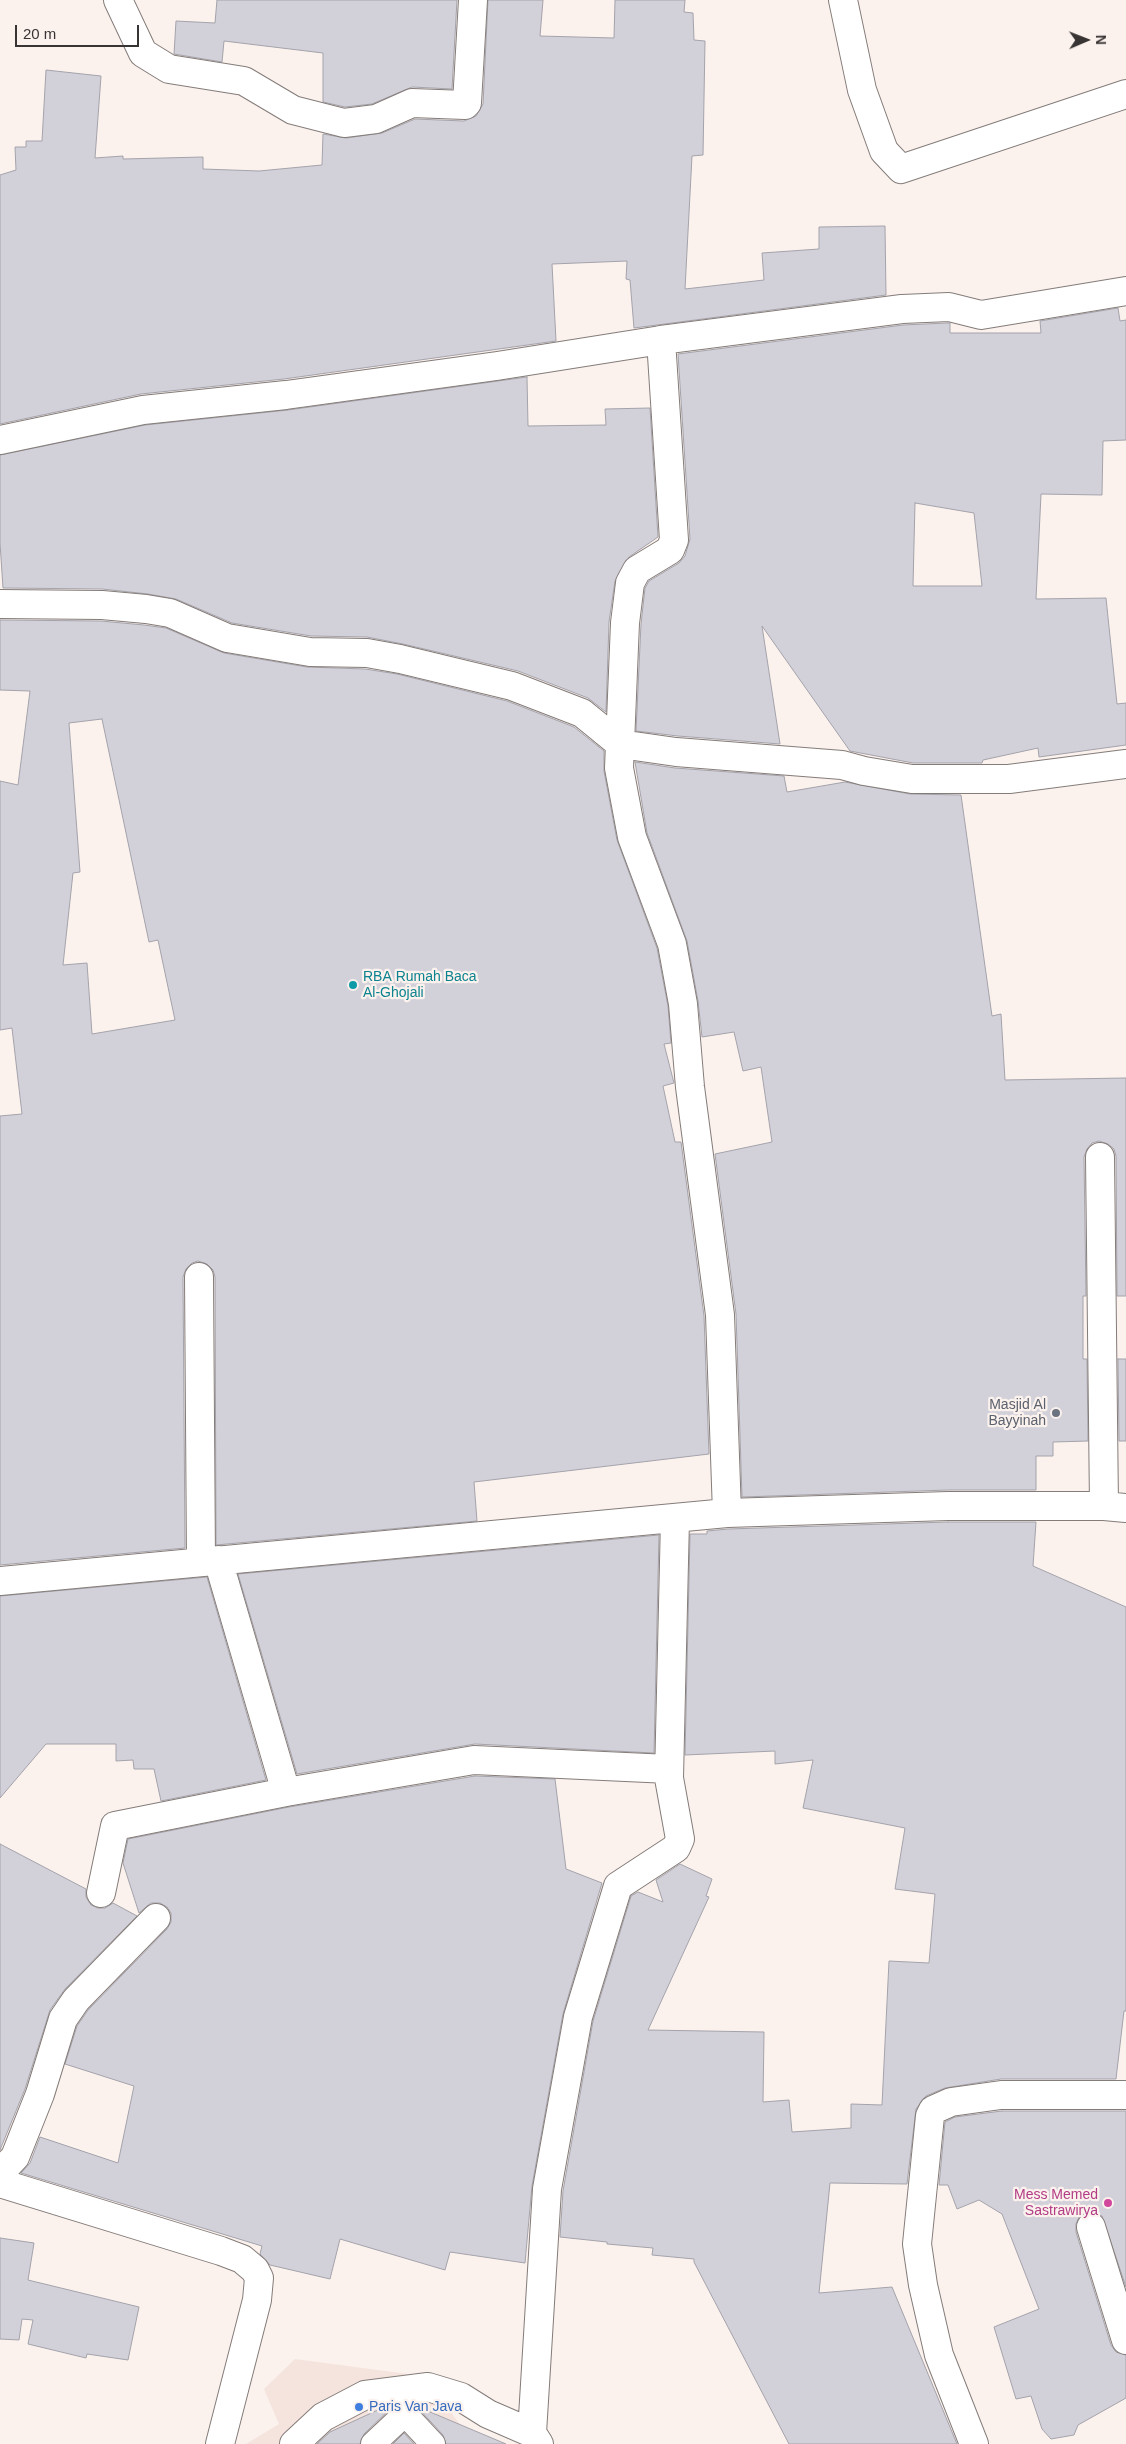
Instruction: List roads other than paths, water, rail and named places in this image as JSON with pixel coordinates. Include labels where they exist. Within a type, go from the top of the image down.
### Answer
[{"type":"street","points":[[118,0],[143,53],[169,69],[244,81],[293,110],[344,123],[383,116],[412,103],[465,105],[467,102],[473,0]]},
{"type":"street","points":[[843,0],[862,90],[884,151],[901,169],[1126,94]]},
{"type":"street","points":[[0,440],[143,410],[286,395],[497,366],[661,340],[902,310],[949,307],[981,315],[1126,291]]},
{"type":"street","points":[[661,340],[674,540],[670,550],[637,570],[630,583],[624,623],[620,768],[632,836],[672,944],[683,1004],[690,1087],[720,1315],[727,1513]]},
{"type":"street","points":[[0,604],[102,604],[146,608],[170,613],[227,638],[310,652],[367,653],[400,659],[512,686],[582,713],[620,744],[676,752],[842,765],[864,772],[912,779],[1009,778],[1126,764]]},
{"type":"street","points":[[0,1581],[727,1513],[948,1506],[1115,1507],[1100,1157]]},
{"type":"street","points":[[199,1277],[209,1561],[286,1792]]},
{"type":"street","points":[[294,2444],[323,2417],[365,2395],[428,2386],[461,2397],[488,2414],[536,2439],[547,2189],[578,2017],[618,1886],[676,1848],[680,1838],[669,1778],[675,1518]]},
{"type":"street","points":[[101,1892],[115,1826],[286,1792],[474,1760],[669,1769]]},
{"type":"street","points":[[0,2172],[13,2161],[40,2094],[63,2019],[76,2000],[156,1918]]},
{"type":"street","points":[[974,2444],[939,2355],[923,2285],[917,2244],[930,2116],[933,2110],[952,2102],[994,2096],[1126,2096]]},
{"type":"street","points":[[0,2183],[221,2251],[242,2259],[255,2270],[259,2278],[257,2300],[220,2444]]},
{"type":"street","points":[[1092,2227],[1126,2340]]},
{"type":"lane","points":[[373,2444],[405,2414],[433,2444]]},
{"type":"place","name":"RBA Rumah Baca Al-Ghojali","points":[[353,985]]},
{"type":"place","name":"Masjid Al Bayyinah","points":[[1056,1413]]},
{"type":"place","name":"Mess Memed Sastrawirya","points":[[1108,2203]]},
{"type":"place","name":"Paris Van Java","points":[[359,2407]]}]
